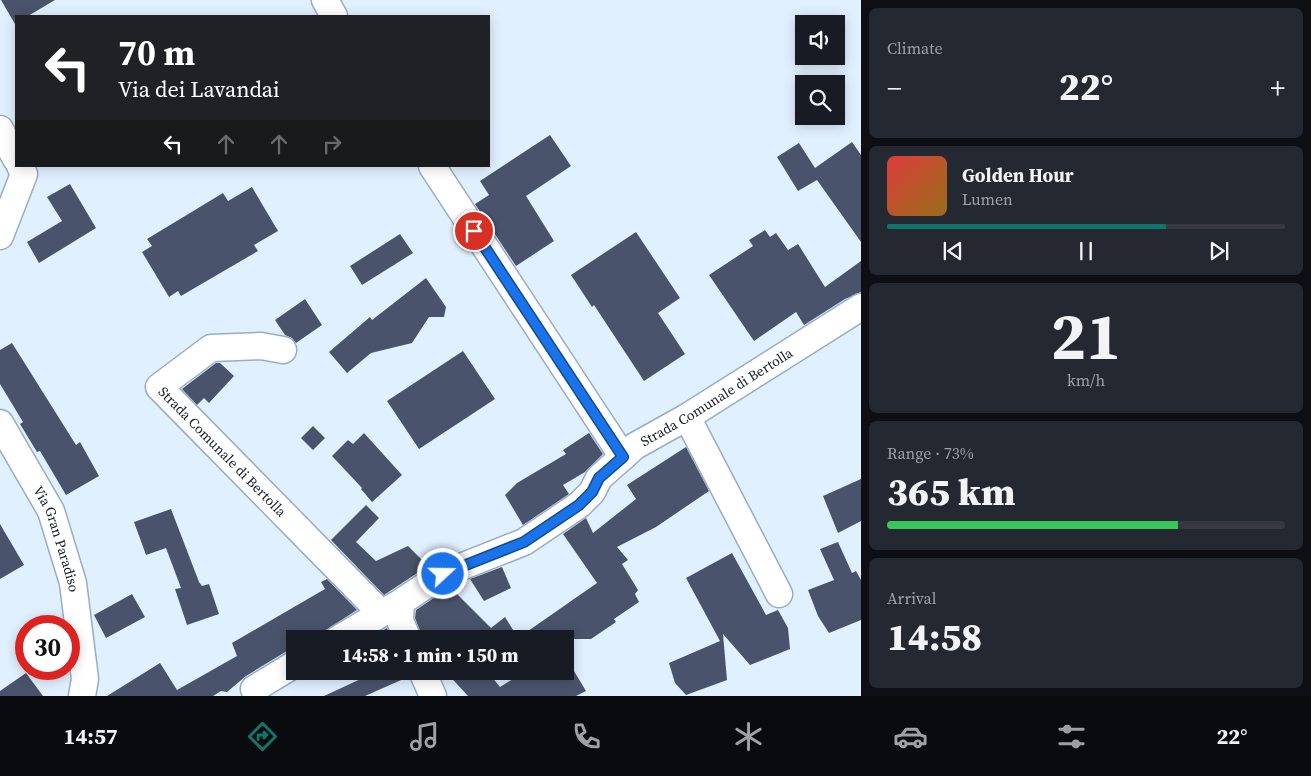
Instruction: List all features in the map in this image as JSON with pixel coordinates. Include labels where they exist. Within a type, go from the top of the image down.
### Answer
[{"type":"street","points":[[0,129],[15,152]]},
{"type":"street","points":[[0,236],[25,167]]},
{"type":"street","points":[[433,167],[623,457]]},
{"type":"street","name":"Strada Comunale di Bertolla","points":[[353,630],[443,574],[524,542],[579,505],[592,492],[599,478],[635,446],[687,417],[861,307]]},
{"type":"street","name":"Strada Comunale di Bertolla","points":[[283,350],[261,346],[211,348],[160,387],[391,608]]},
{"type":"street","name":"Strada Comunale di Bertolla","points":[[687,417],[779,594]]},
{"type":"street","name":"Via Gran Paradiso","points":[[0,423],[51,511],[73,583],[85,679],[82,696]]},
{"type":"street","points":[[391,608],[404,630]]},
{"type":"street","points":[[254,688],[286,669]]},
{"type":"street","points":[[426,680],[433,696]]},
{"type":"building","points":[[1,0],[55,0],[30,15],[15,15],[15,24]]},
{"type":"building","points":[[550,135],[571,166],[526,196],[554,241],[516,266],[475,204],[489,195],[480,181]]},
{"type":"building","points":[[852,142],[861,155],[861,242],[817,180],[798,191],[777,157],[799,143],[815,168]]},
{"type":"building","points":[[70,184],[96,228],[39,263],[27,242],[62,221],[47,197]]},
{"type":"building","points":[[252,187],[278,231],[254,245],[258,251],[181,296],[178,291],[169,297],[142,252],[152,246],[147,239],[223,193],[228,201]]},
{"type":"building","points":[[765,230],[770,237],[776,233],[788,250],[798,244],[825,287],[861,261],[861,292],[845,299],[804,325],[796,312],[754,341],[709,275],[753,246],[749,240]]},
{"type":"building","points":[[636,232],[680,298],[658,313],[685,354],[644,381],[594,305],[592,307],[571,275]]},
{"type":"building","points":[[400,234],[413,253],[362,285],[350,266]]},
{"type":"building","points":[[426,278],[446,307],[444,317],[429,317],[412,343],[371,353],[347,373],[329,352],[370,317],[372,320]]},
{"type":"building","points":[[305,299],[322,325],[296,343],[292,338],[285,335],[275,320]]},
{"type":"building","points":[[12,343],[76,445],[80,442],[99,476],[66,495],[40,451],[37,452],[20,424],[23,422],[0,384],[0,350]]},
{"type":"building","points":[[463,351],[495,399],[419,449],[387,401]]},
{"type":"building","points":[[216,363],[220,363],[234,376],[209,403],[204,398],[197,405],[182,389]]},
{"type":"building","points":[[313,426],[325,438],[313,450],[301,438]]},
{"type":"building","points":[[364,433],[402,475],[372,502],[362,488],[332,456],[348,440],[353,444]]},
{"type":"building","points":[[589,433],[603,454],[585,472],[563,485],[569,494],[523,525],[505,495],[517,483],[566,454],[563,450]]},
{"type":"building","points":[[686,447],[709,491],[656,527],[617,547],[628,560],[622,564],[638,590],[635,594],[639,602],[614,619],[616,622],[591,639],[574,639],[574,630],[529,630],[597,583],[563,534],[586,518],[593,533],[636,499],[627,485]]},
{"type":"building","points":[[861,479],[861,521],[838,533],[823,496]]},
{"type":"building","points":[[366,505],[379,518],[356,542],[376,561],[408,546],[428,566],[384,595],[331,540]]},
{"type":"building","points":[[171,509],[199,582],[202,586],[209,584],[219,614],[187,625],[175,589],[181,588],[166,548],[146,555],[134,522]]},
{"type":"building","points":[[0,524],[24,565],[0,579]]},
{"type":"building","points":[[838,542],[852,573],[856,571],[861,580],[861,620],[829,633],[818,616],[808,590],[834,580],[820,549]]},
{"type":"building","points":[[732,553],[766,615],[778,610],[788,628],[790,649],[750,665],[723,634],[727,680],[686,695],[675,683],[669,663],[720,641],[686,578]]},
{"type":"building","points":[[502,567],[511,588],[484,601],[470,579]]},
{"type":"building","points":[[327,579],[357,610],[326,630],[286,630],[286,652],[246,676],[227,692],[221,691],[213,696],[107,696],[160,663],[177,690],[237,656],[232,643],[325,589],[321,582]]},
{"type":"building","points":[[450,587],[491,628],[505,617],[513,630],[420,630],[415,618],[416,610]]},
{"type":"building","points":[[132,594],[145,617],[106,638],[94,615]]},
{"type":"building","points":[[574,671],[586,691],[576,696],[468,696],[453,680],[494,680],[500,687],[511,680],[574,680]]},
{"type":"building","points":[[16,680],[31,680],[43,696],[0,696],[0,691]]},
{"type":"building","points":[[359,680],[401,680],[365,696],[324,696]]},
{"type":"route","points":[[443,574],[524,542],[579,505],[592,492],[599,478],[623,457],[474,231]]}]
